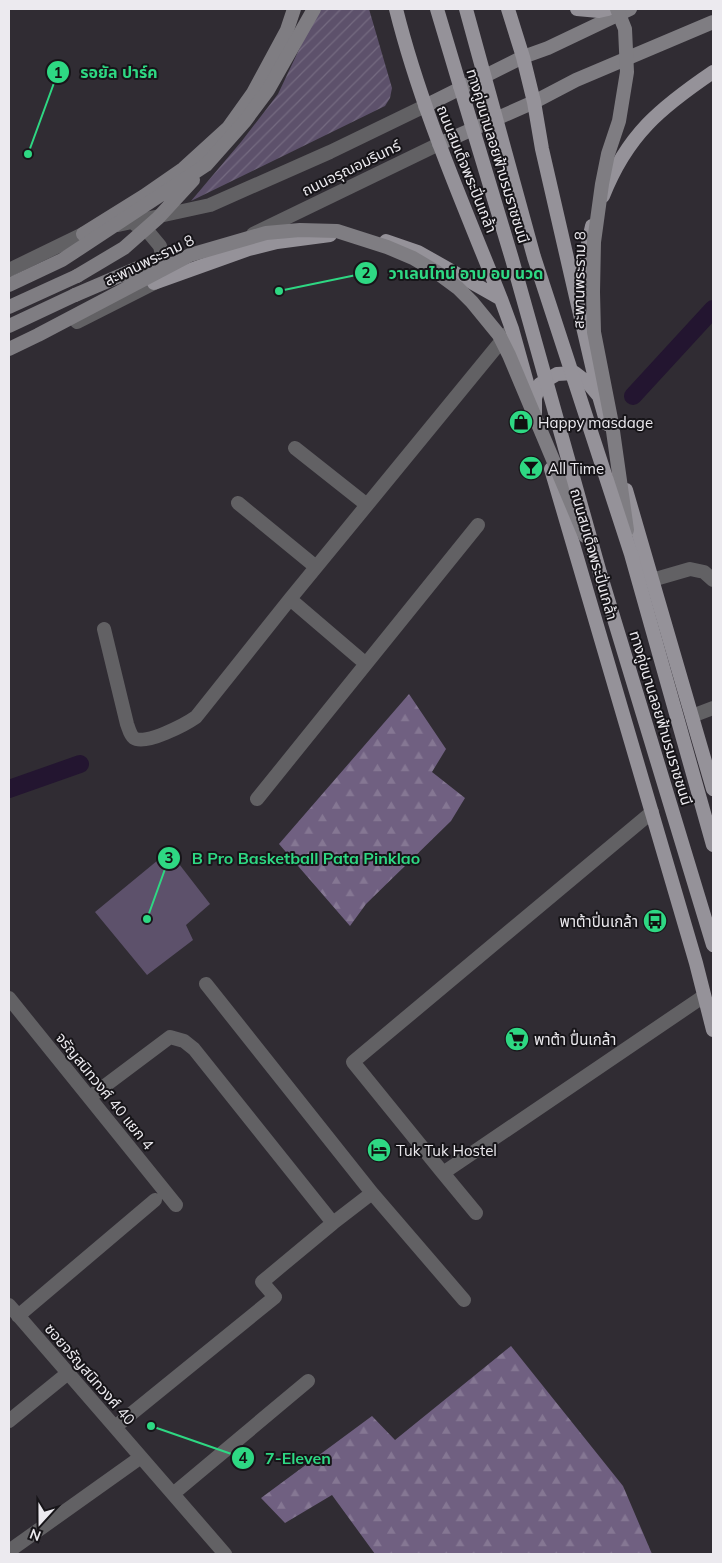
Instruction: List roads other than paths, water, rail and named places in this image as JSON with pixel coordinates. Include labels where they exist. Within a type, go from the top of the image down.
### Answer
[{"type":"main road","points":[[83,234],[183,169],[228,128],[253,93],[287,30],[294,9]]},
{"type":"main road","points":[[9,307],[77,276],[124,248],[158,218],[245,121],[268,90],[314,9]]},
{"type":"main road","name":"ถนนสมเด็จพระปิ่นเกล้า","points":[[396,9],[424,106],[512,328],[535,413],[696,963],[709,1000],[713,1030]]},
{"type":"main road","name":"ทางคู่ขนานลอยฟ้าบรมราชชนนี","points":[[437,9],[512,259],[600,573],[713,946]]},
{"type":"main road","name":"ทางคู่ขนานลอยฟ้าบรมราชชนนี","points":[[466,9],[534,257],[630,554],[713,846]]},
{"type":"main road","points":[[508,9],[523,57],[534,102],[542,149],[598,396],[713,789]]},
{"type":"main road","points":[[577,9],[599,11],[608,9]]},
{"type":"main road","name":"สะพานพระราม 8","points":[[617,9],[625,29],[627,72],[619,121],[608,154],[602,184],[594,242],[593,292],[594,332],[612,424],[630,554]]},
{"type":"main road","name":"ถนนอรุณอมรินทร์","points":[[424,106],[523,57],[548,48],[630,9]]},
{"type":"main road","name":"ถนนอรุณอมรินทร์","points":[[439,144],[534,102],[576,80],[713,22]]},
{"type":"main road","points":[[576,297],[590,232],[608,183],[624,154],[650,121],[681,94],[713,72]]},
{"type":"main road","points":[[9,285],[62,260],[206,165]]},
{"type":"main road","name":"สะพานพระราม 8","points":[[9,349],[38,336],[190,255],[266,233],[300,230],[337,231],[387,247],[435,270],[458,288],[499,335],[600,573]]},
{"type":"main road","points":[[154,283],[249,249],[277,242],[333,235],[387,241],[418,252],[501,299]]},
{"type":"main road","points":[[9,326],[138,268],[190,255]]},
{"type":"main road","points":[[535,413],[535,398],[540,384],[557,374],[575,374],[588,384],[598,396]]},
{"type":"street","name":"ถนนอรุณอมรินทร์","points":[[9,270],[83,234],[126,222],[210,205],[330,152],[424,106]]},
{"type":"street","name":"ถนนอรุณอมรินทร์","points":[[9,355],[439,144]]},
{"type":"street","points":[[126,222],[146,228],[160,246],[164,264],[154,283]]},
{"type":"street","points":[[104,629],[127,724],[134,738],[141,740],[177,729],[196,717],[512,328]]},
{"type":"street","points":[[295,448],[367,505]]},
{"type":"street","points":[[238,503],[316,567]]},
{"type":"street","points":[[257,799],[478,525]]},
{"type":"street","points":[[652,580],[690,569],[704,572],[713,580]]},
{"type":"street","points":[[290,599],[366,664]]},
{"type":"street","points":[[692,716],[713,708]]},
{"type":"street","points":[[476,1214],[353,1062],[652,812]]},
{"type":"street","points":[[206,984],[372,1193],[464,1300]]},
{"type":"street","name":"จรัญสนิทวงศ์ 40 แยก 4","points":[[9,998],[176,1205]]},
{"type":"street","points":[[443,1173],[709,1000]]},
{"type":"street","points":[[90,1097],[170,1037],[184,1041],[194,1049],[333,1223]]},
{"type":"street","points":[[115,1427],[275,1297],[262,1282],[372,1193]]},
{"type":"street","points":[[18,1316],[155,1200]]},
{"type":"street","name":"ซอยจรัญสนิทวงศ์ 40","points":[[9,1305],[225,1554]]},
{"type":"street","points":[[9,1420],[68,1374]]},
{"type":"street","points":[[173,1494],[308,1381]]},
{"type":"street","points":[[9,1551],[141,1457]]},
{"type":"waterway","points":[[633,396],[713,309]]},
{"type":"waterway","points":[[9,789],[80,764]]},
{"type":"place","name":"รอยัล ปาร์ค","points":[[28,154]]},
{"type":"place","name":"วาเลนไทน์ อาบ อบ นวด","points":[[279,291]]},
{"type":"place","name":"Happy masdage","points":[[521,422]]},
{"type":"place","name":"All Time","points":[[531,468]]},
{"type":"place","name":"B Pro Basketball Pata Pinklao","points":[[147,919]]},
{"type":"place","name":"พาต้าปิ่นเกล้า","points":[[655,921]]},
{"type":"place","name":"พาต้า ปื่นเกล้า","points":[[517,1039]]},
{"type":"place","name":"Tuk Tuk Hostel","points":[[379,1150]]},
{"type":"place","name":"7-Eleven","points":[[151,1426]]}]
